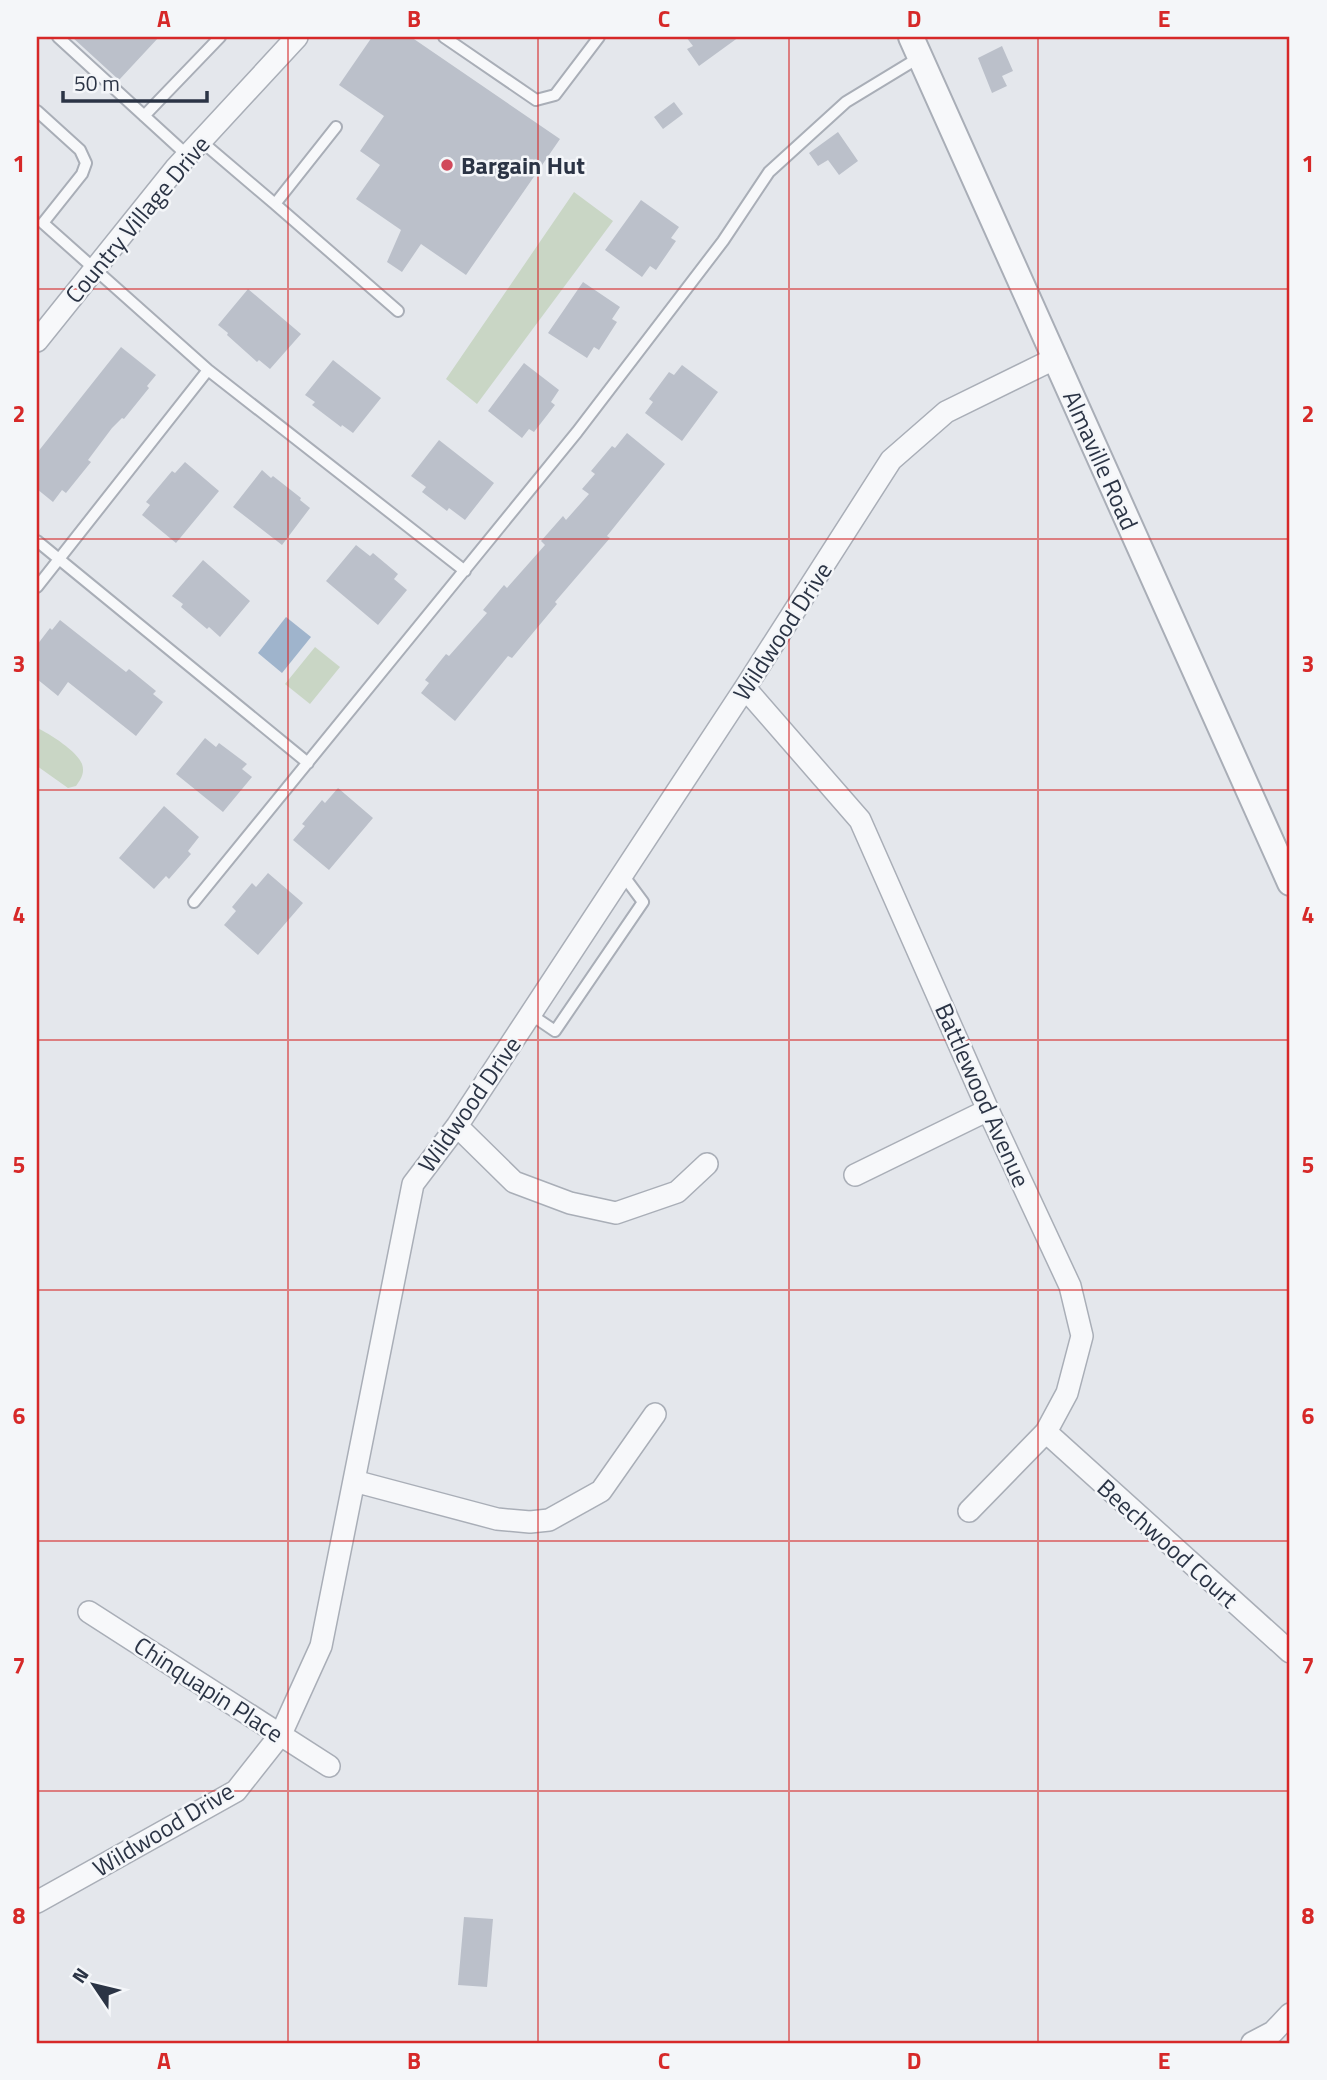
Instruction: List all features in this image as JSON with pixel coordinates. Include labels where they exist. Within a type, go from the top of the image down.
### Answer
[{"type":"street","name":"Country Village Drive","points":[[37,341],[194,148],[297,37]]},
{"type":"street","name":"Almaville Road","points":[[916,47],[1290,883]]},
{"type":"street","name":"Wildwood Drive","points":[[37,1902],[236,1791],[281,1734],[321,1646],[413,1184],[457,1126],[745,688],[891,460],[946,412],[1056,358]]},
{"type":"street","name":"Battlewood Avenue","points":[[745,688],[860,820],[988,1110],[1070,1286],[1082,1336],[1067,1393],[1046,1432],[969,1511]]},
{"type":"street","points":[[855,1175],[988,1110]]},
{"type":"street","points":[[457,1126],[513,1182],[570,1203],[616,1213],[677,1192],[707,1164]]},
{"type":"street","points":[[354,1481],[497,1519],[530,1522],[549,1520],[601,1491],[655,1414]]},
{"type":"street","name":"Beechwood Court","points":[[1046,1432],[1290,1652]]},
{"type":"street","name":"Chinquapin Place","points":[[89,1612],[329,1766]]},
{"type":"street","points":[[1252,2043],[1273,2032],[1290,2014]]},
{"type":"lane","points":[[58,37],[144,116],[275,204],[398,311]]},
{"type":"lane","points":[[144,116],[220,37]]},
{"type":"lane","points":[[444,37],[536,100],[555,95],[599,37]]},
{"type":"lane","points":[[194,902],[586,422],[723,241],[769,173],[846,102],[916,47]]},
{"type":"lane","points":[[37,111],[74,144],[86,163],[82,174],[43,223],[208,370],[465,571]]},
{"type":"lane","points":[[275,204],[337,127]]},
{"type":"lane","points":[[37,587],[208,370]]},
{"type":"lane","points":[[37,541],[308,763]]},
{"type":"lane","points":[[530,1014],[555,1031],[643,902],[622,875]]},
{"type":"green space","points":[[574,192],[613,221],[477,404],[446,379]]},
{"type":"green space","points":[[315,647],[340,667],[310,704],[285,684]]},
{"type":"green space","points":[[37,728],[62,743],[79,759],[83,773],[76,786],[68,788],[37,766]]},
{"type":"water","points":[[286,617],[311,637],[282,673],[258,653]]},
{"type":"building","points":[[72,37],[159,37],[119,80]]},
{"type":"building","points":[[372,37],[411,37],[560,139],[466,275],[421,244],[402,272],[387,262],[401,230],[356,199],[380,165],[360,151],[384,116],[339,85]]},
{"type":"building","points":[[686,37],[739,37],[699,66],[687,49],[693,46]]},
{"type":"building","points":[[1002,46],[1013,71],[1002,76],[1007,86],[992,93],[978,58]]},
{"type":"building","points":[[674,102],[683,114],[663,129],[654,117]]},
{"type":"building","points":[[838,132],[858,161],[839,175],[828,160],[818,166],[809,153]]},
{"type":"building","points":[[641,200],[679,227],[671,238],[676,241],[656,270],[650,266],[642,277],[605,250]]},
{"type":"building","points":[[583,282],[620,307],[612,319],[617,322],[599,350],[594,347],[587,358],[548,333]]},
{"type":"building","points":[[248,289],[301,334],[270,369],[259,360],[257,362],[218,325]]},
{"type":"building","points":[[121,347],[156,375],[124,419],[112,428],[88,460],[91,462],[66,493],[62,490],[53,502],[37,489],[37,453]]},
{"type":"building","points":[[333,360],[381,398],[353,433],[312,405],[315,402],[305,395]]},
{"type":"building","points":[[524,363],[559,390],[551,402],[555,405],[534,432],[529,429],[522,438],[488,411]]},
{"type":"building","points":[[682,365],[718,392],[682,441],[645,413],[653,402],[649,399],[669,372],[674,375]]},
{"type":"building","points":[[627,433],[665,464],[607,536],[610,538],[555,602],[557,604],[512,658],[508,656],[455,721],[421,693],[429,683],[425,680],[446,654],[449,656],[487,613],[483,610],[504,585],[507,588],[545,545],[541,541],[563,516],[566,520],[589,494],[582,489],[595,474],[591,471]]},
{"type":"building","points":[[439,440],[494,483],[465,520],[449,508],[447,511],[422,492],[426,487],[411,476]]},
{"type":"building","points":[[185,462],[219,491],[176,543],[142,515],[150,505],[146,502],[172,471],[175,473]]},
{"type":"building","points":[[262,470],[301,498],[310,508],[282,545],[233,507]]},
{"type":"building","points":[[356,545],[370,556],[373,553],[398,574],[394,579],[407,590],[378,625],[326,581]]},
{"type":"building","points":[[203,560],[250,601],[220,637],[181,607],[183,604],[172,596]]},
{"type":"building","points":[[60,620],[126,672],[129,669],[156,691],[153,694],[163,702],[136,736],[68,682],[58,696],[37,679],[37,645]]},
{"type":"building","points":[[205,738],[216,747],[219,743],[247,764],[242,769],[252,777],[223,812],[176,774]]},
{"type":"building","points":[[338,788],[373,818],[329,870],[293,840],[305,826],[302,824],[322,800],[325,803]]},
{"type":"building","points":[[164,806],[199,837],[188,851],[191,854],[169,879],[166,876],[154,889],[119,858]]},
{"type":"building","points":[[268,873],[303,903],[258,955],[224,925],[236,911],[232,907],[252,883],[256,887]]},
{"type":"building","points":[[464,1917],[493,1919],[487,1987],[458,1985]]},
{"type":"place","name":"Bargain Hut","points":[[447,165]]}]
